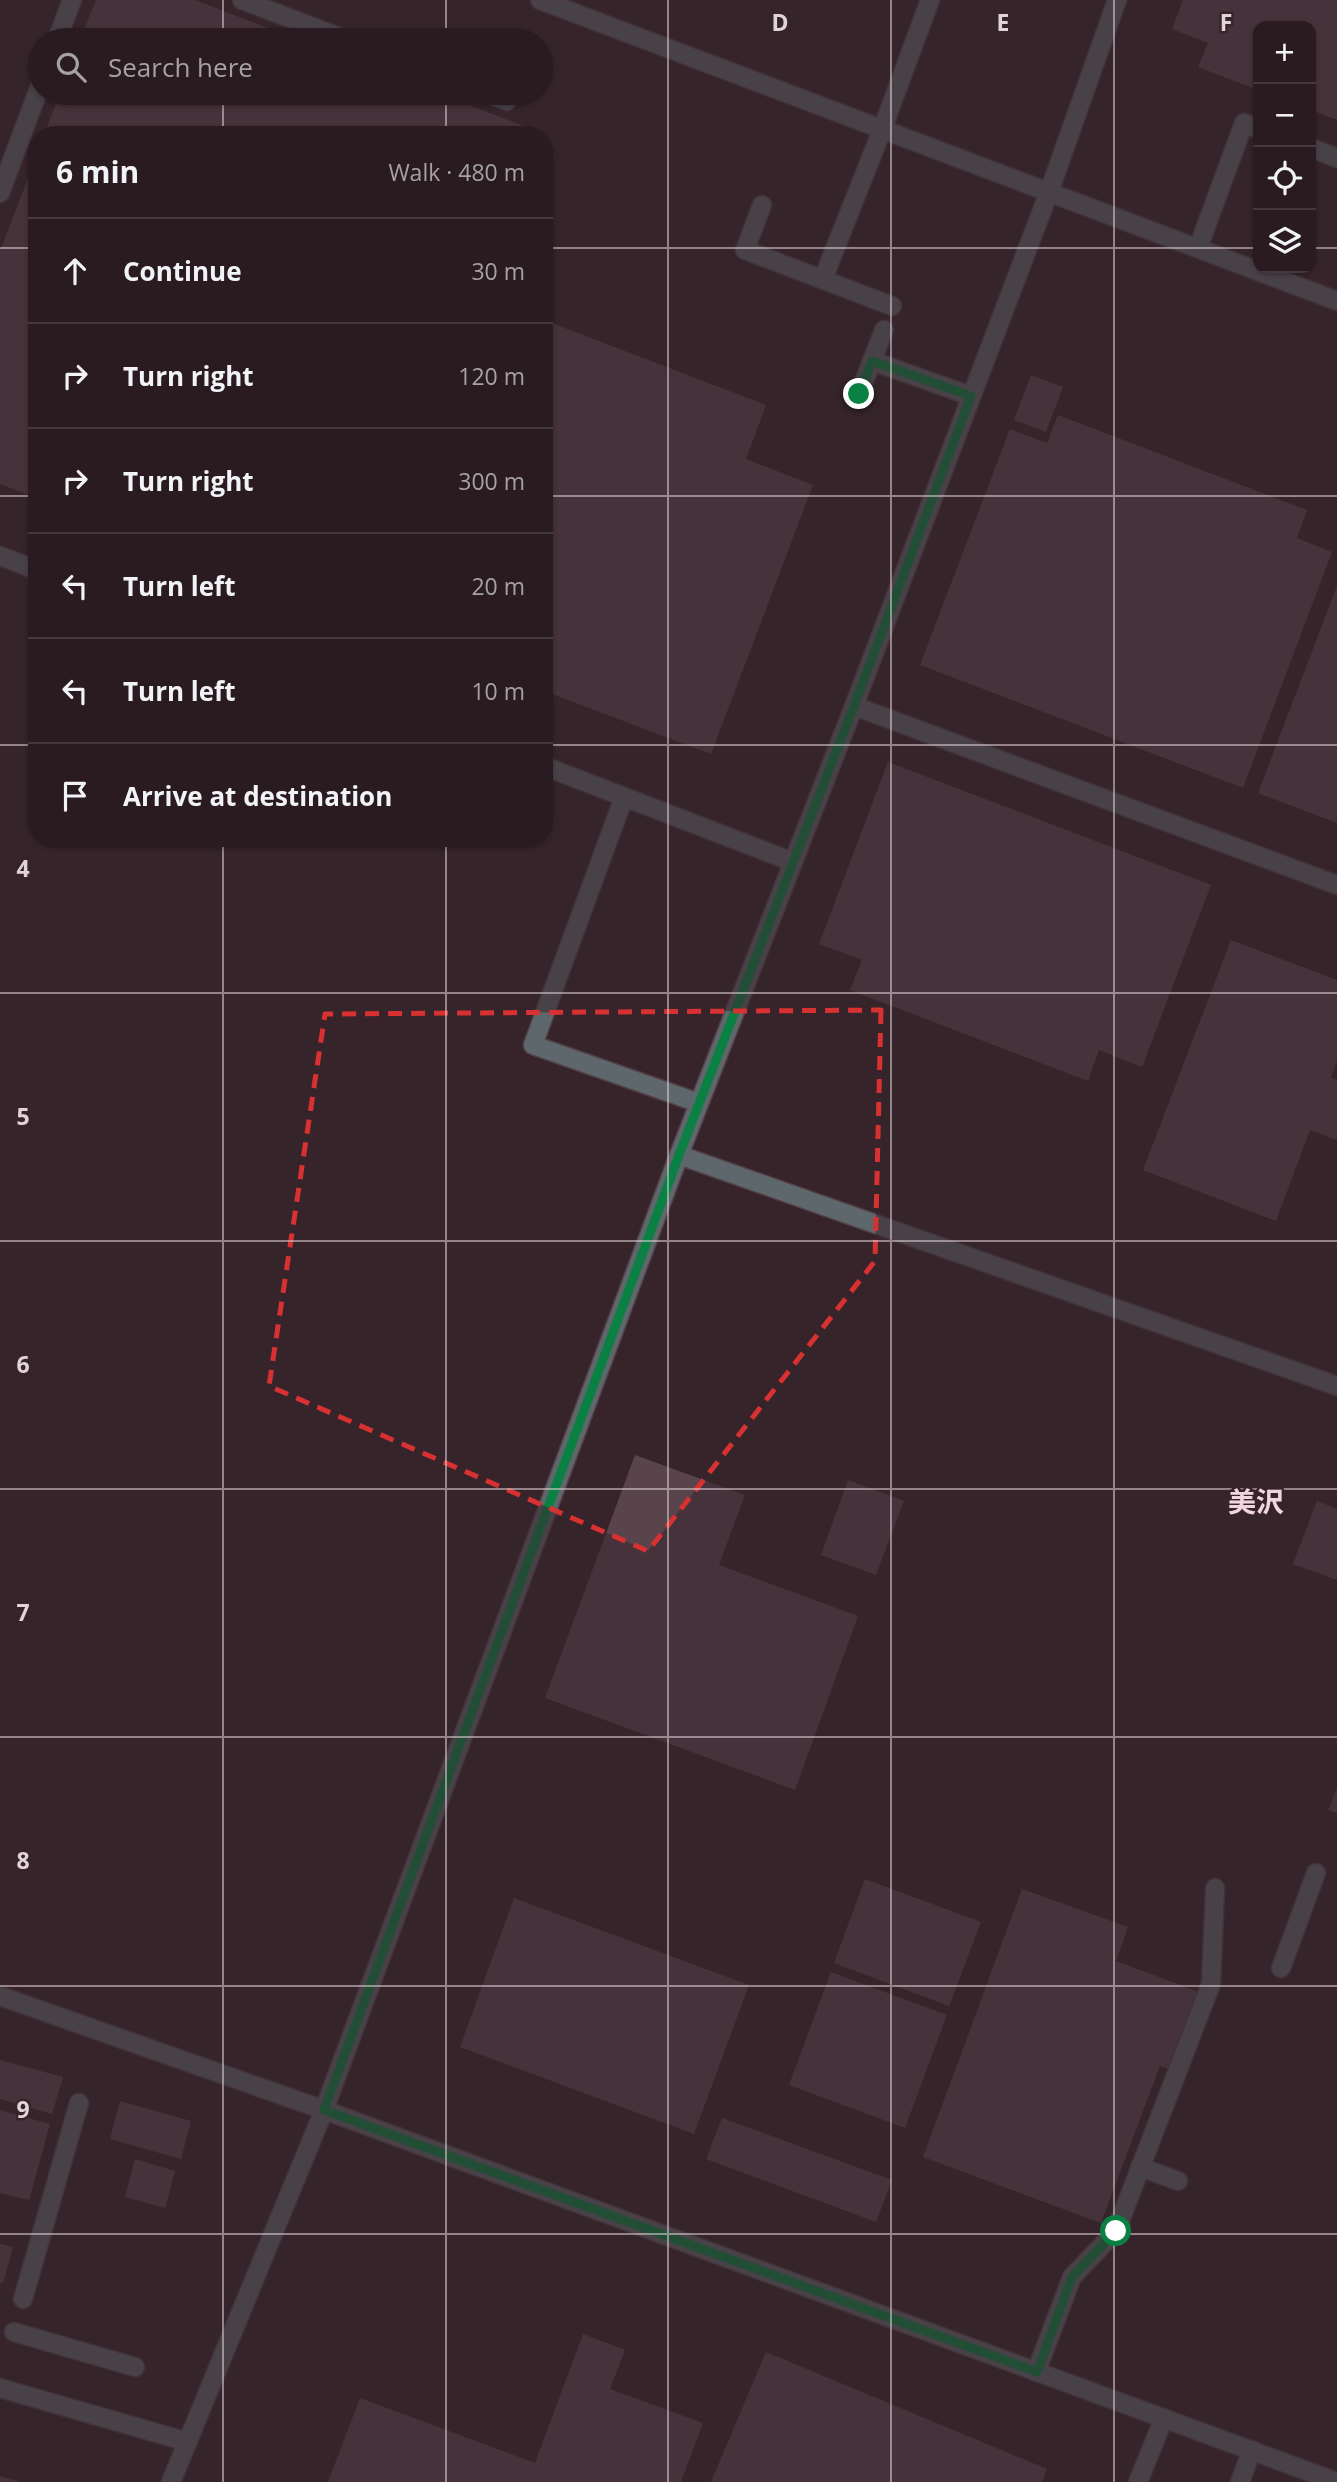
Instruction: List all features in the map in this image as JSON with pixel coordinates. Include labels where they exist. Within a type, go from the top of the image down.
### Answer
[{"type":"street","points":[[62,28],[72,0]]},
{"type":"street","points":[[242,0],[316,28]]},
{"type":"street","points":[[540,0],[1337,301]]},
{"type":"street","points":[[823,279],[930,0]]},
{"type":"street","points":[[171,2482],[324,2110],[679,1155],[854,706],[1049,192],[1117,0]]},
{"type":"street","points":[[0,193],[33,105]]},
{"type":"street","points":[[1198,248],[1244,124],[1253,127]]},
{"type":"street","points":[[1316,150],[1337,158]]},
{"type":"street","points":[[762,205],[745,250],[892,306]]},
{"type":"street","points":[[859,394],[884,330]]},
{"type":"street","points":[[872,361],[971,396]]},
{"type":"street","points":[[0,556],[28,567]]},
{"type":"street","points":[[854,706],[1337,885]]},
{"type":"street","points":[[553,769],[793,862]]},
{"type":"street","points":[[624,797],[533,1045],[699,1103]]},
{"type":"street","points":[[679,1155],[1337,1386]]},
{"type":"street","points":[[1281,1968],[1316,1873]]},
{"type":"street","points":[[1037,2372],[1072,2277],[1116,2231],[1211,1984],[1215,1888]]},
{"type":"street","points":[[0,1996],[324,2110],[1337,2482]]},
{"type":"street","points":[[23,2299],[79,2103]]},
{"type":"street","points":[[1140,2167],[1178,2181]]},
{"type":"street","points":[[14,2332],[135,2367]]},
{"type":"street","points":[[0,2388],[188,2441]]},
{"type":"street","points":[[1138,2482],[1164,2418]]},
{"type":"street","points":[[1240,2482],[1252,2450]]},
{"type":"highlighted area","points":[[881,1010],[875,1261],[648,1551],[269,1386],[325,1014]]},
{"type":"building","points":[[96,0],[195,0],[268,28],[85,28]]},
{"type":"building","points":[[1183,0],[1337,0],[1337,120],[1316,112],[1316,21],[1253,21],[1253,88],[1198,67],[1208,43],[1172,29]]},
{"type":"building","points":[[55,105],[469,105],[524,126],[47,126]]},
{"type":"building","points":[[28,178],[28,495],[0,484],[0,251]]},
{"type":"building","points":[[553,323],[766,405],[746,459],[813,485],[711,754],[553,694]]},
{"type":"building","points":[[1031,375],[1063,387],[1046,432],[1014,420]]},
{"type":"building","points":[[1058,415],[1307,510],[1297,538],[1332,552],[1243,788],[920,665],[1010,429],[1047,443]]},
{"type":"building","points":[[1337,586],[1337,823],[1258,793]]},
{"type":"building","points":[[888,762],[1211,885],[1142,1067],[1099,1050],[1088,1081],[850,990],[862,960],[819,944]]},
{"type":"building","points":[[1231,940],[1337,980],[1337,1061],[1331,1077],[1337,1080],[1337,1137],[1336,1140],[1310,1130],[1276,1221],[1143,1170]]},
{"type":"building","points":[[635,1455],[745,1495],[719,1565],[858,1616],[795,1790],[545,1698]]},
{"type":"building","points":[[848,1480],[904,1501],[876,1575],[821,1555]]},
{"type":"building","points":[[1317,1501],[1337,1509],[1337,1580],[1293,1564]]},
{"type":"building","points":[[1337,1788],[1337,1813],[1328,1810]]},
{"type":"building","points":[[865,1879],[981,1922],[949,2006],[834,1963]]},
{"type":"building","points":[[1022,1889],[1128,1927],[1116,1961],[1202,1993],[1173,2070],[1160,2066],[1101,2223],[923,2157]]},
{"type":"building","points":[[514,1898],[749,1985],[694,2134],[460,2047]]},
{"type":"building","points":[[831,1972],[947,2015],[905,2128],[789,2085]]},
{"type":"building","points":[[0,2060],[63,2077],[52,2114],[0,2099]]},
{"type":"building","points":[[120,2101],[191,2121],[181,2159],[110,2139]]},
{"type":"building","points":[[0,2110],[50,2124],[29,2200],[0,2193]]},
{"type":"building","points":[[722,2118],[892,2180],[876,2222],[706,2159]]},
{"type":"building","points":[[135,2159],[175,2171],[165,2208],[125,2197]]},
{"type":"building","points":[[0,2244],[13,2247],[3,2283],[0,2283]]},
{"type":"building","points":[[583,2334],[625,2350],[610,2389],[703,2423],[681,2482],[328,2482],[360,2398],[535,2463]]},
{"type":"building","points":[[766,2352],[1047,2469],[1042,2482],[711,2482]]},
{"type":"building","points":[[0,2476],[18,2481],[18,2482],[0,2482]]},
{"type":"district","name":"美沢","points":[[1256,1502]]},
{"type":"route","points":[[859,394],[872,361],[971,396],[854,706],[679,1155],[324,2110],[1037,2372],[1072,2277],[1116,2231]]}]
